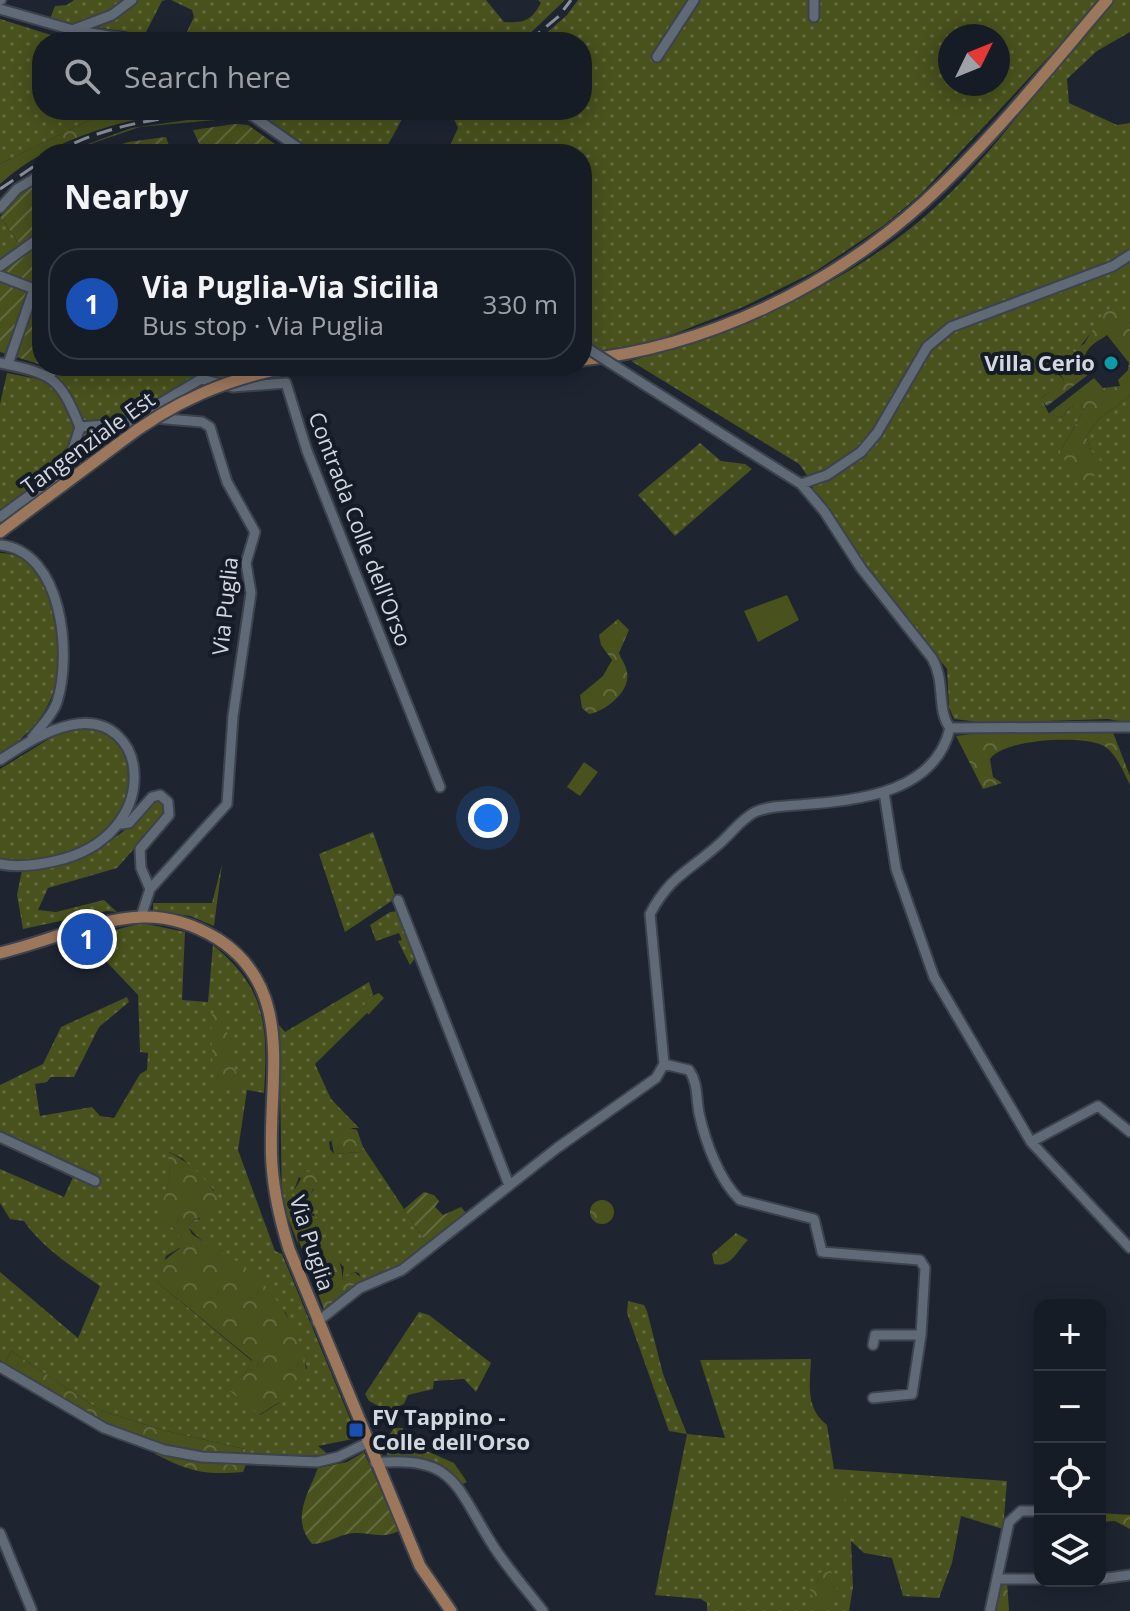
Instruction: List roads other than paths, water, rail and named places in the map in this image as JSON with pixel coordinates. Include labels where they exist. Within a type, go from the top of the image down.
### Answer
[{"type":"main road","points":[[592,358],[645,350],[739,319],[779,301],[849,259],[912,212],[960,166],[1107,0]]},
{"type":"main road","name":"Tangenziale Est","points":[[2,531],[152,418],[216,385],[253,376]]},
{"type":"main road","name":"Via Puglia","points":[[0,953],[141,917],[185,923],[206,932],[236,954],[262,989],[276,1041],[271,1162],[275,1204],[317,1322],[375,1463],[420,1566],[451,1611]]},
{"type":"main road","name":"Via Puglia","points":[[0,947],[75,933]]},
{"type":"street","points":[[96,32],[107,19],[132,0]]},
{"type":"street","points":[[657,57],[694,0]]},
{"type":"street","points":[[814,0],[814,17]]},
{"type":"street","points":[[0,9],[81,32]]},
{"type":"street","points":[[73,30],[107,19]]},
{"type":"street","points":[[107,19],[112,32]]},
{"type":"street","points":[[258,120],[293,144]]},
{"type":"street","points":[[0,208],[17,189],[32,180]]},
{"type":"street","points":[[0,266],[32,243]]},
{"type":"street","points":[[801,484],[827,475],[861,452],[877,433],[927,347],[951,327],[1113,266],[1130,255]]},
{"type":"street","points":[[0,276],[32,289]]},
{"type":"street","points":[[32,304],[4,364],[32,371]]},
{"type":"street","points":[[317,1322],[360,1288],[402,1270],[509,1185],[648,1085],[664,1064],[650,914],[660,895],[685,868],[716,847],[755,812],[884,792],[923,773],[947,742],[950,728],[944,720],[941,674],[932,658],[801,484],[592,351]]},
{"type":"street","points":[[0,517],[67,468],[80,427],[65,393],[50,376]]},
{"type":"street","name":"Contrada Colle dell'Orso","points":[[80,427],[127,423],[201,379],[233,387],[286,383],[307,451],[440,787]]},
{"type":"street","name":"Via Puglia","points":[[140,414],[181,422],[202,422],[210,427],[227,482],[255,532],[246,563],[251,593],[233,716],[227,804],[150,889],[141,917]]},
{"type":"street","points":[[0,545],[24,552],[47,574],[65,655],[56,706],[32,738]]},
{"type":"street","points":[[0,760],[32,738],[72,724],[100,725],[117,736],[132,757],[136,782],[121,824]]},
{"type":"street","points":[[950,728],[1130,727]]},
{"type":"street","points":[[884,792],[896,869],[934,977],[1031,1142],[1130,1248]]},
{"type":"street","points":[[0,864],[42,864],[86,852],[121,824],[129,823],[152,797],[160,795],[168,802],[169,815],[140,849],[141,868],[150,889]]},
{"type":"street","points":[[398,900],[509,1185]]},
{"type":"street","points":[[664,1064],[689,1070],[695,1079],[699,1113],[708,1143],[722,1174],[740,1200],[814,1219],[822,1252],[920,1260],[925,1268],[921,1335],[912,1394],[873,1398]]},
{"type":"street","points":[[1031,1142],[1098,1106],[1130,1132]]},
{"type":"street","points":[[0,1137],[95,1181]]},
{"type":"street","points":[[873,1345],[875,1335],[921,1335]]},
{"type":"street","points":[[0,1367],[104,1428],[164,1450],[202,1457],[317,1462],[338,1457],[367,1443]]},
{"type":"street","points":[[375,1463],[415,1461],[451,1476],[495,1548],[543,1611]]},
{"type":"street","points":[[990,1611],[1009,1522],[1021,1511],[1034,1511]]},
{"type":"street","points":[[0,1533],[32,1611]]},
{"type":"street","points":[[1106,1578],[1130,1575]]},
{"type":"street","points":[[998,1579],[1034,1579]]},
{"type":"railway","points":[[540,32],[559,16],[571,0]]},
{"type":"railway","points":[[72,144],[96,134],[154,120]]},
{"type":"railway","points":[[0,189],[32,168]]},
{"type":"place","name":"Villa Cerio","points":[[1111,363]]},
{"type":"place","name":"Via Puglia-Via Sicilia","points":[[87,939]]},
{"type":"place","name":"FV Tappino - Colle dell'Orso","points":[[356,1430]]}]
